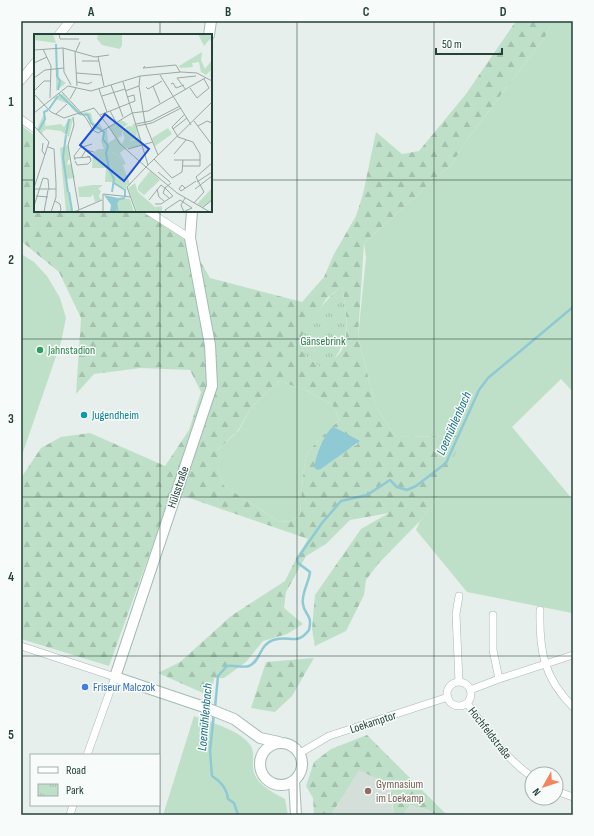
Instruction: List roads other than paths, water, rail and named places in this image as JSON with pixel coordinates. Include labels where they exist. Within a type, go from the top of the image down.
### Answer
[{"type":"main road","points":[[209,34],[211,21]]},
{"type":"main road","name":"Hülsstraße","points":[[115,677],[212,386],[209,338],[190,238],[192,212]]},
{"type":"main road","points":[[115,677],[204,707],[234,719],[260,738],[291,745],[300,753],[302,768],[294,781],[296,810]]},
{"type":"main road","points":[[260,738],[263,752],[260,762],[262,772],[268,780],[278,785],[289,794],[296,810]]},
{"type":"main road","points":[[263,752],[271,745],[279,742]]},
{"type":"main road","points":[[278,785],[294,781]]},
{"type":"street","points":[[59,34],[70,21]]},
{"type":"street","points":[[21,80],[34,64]]},
{"type":"street","points":[[21,119],[34,128]]},
{"type":"street","points":[[150,212],[190,238]]},
{"type":"street","points":[[459,596],[456,614],[459,682]]},
{"type":"street","points":[[540,610],[539,638],[550,678],[560,694],[573,707]]},
{"type":"street","points":[[493,615],[493,650],[499,679]]},
{"type":"street","points":[[21,646],[115,677]]},
{"type":"street","points":[[470,690],[545,663],[573,655]]},
{"type":"street","name":"Hülsstraße","points":[[88,754],[115,677]]},
{"type":"street","points":[[459,682],[464,683],[470,690],[471,697],[467,703],[462,706],[451,702],[448,697],[451,685],[459,682]]},
{"type":"street","name":"Loekamptor","points":[[300,753],[329,736],[448,697]]},
{"type":"street","name":"Hochfeldstraße","points":[[467,703],[498,748],[524,771]]},
{"type":"water","points":[[334,427],[360,441],[321,469],[317,470],[314,467],[320,446],[328,432]]},
{"type":"waterway","name":"Loemühlenbach","points":[[215,708],[218,676],[227,666],[249,666],[256,661],[262,649],[268,642],[284,638],[300,638],[309,630],[310,621],[304,608],[303,600],[310,572],[298,563],[297,559],[322,523],[341,501],[367,495],[390,480],[397,487],[407,490],[416,486],[446,463],[479,390],[488,378],[573,307]]},
{"type":"waterway","name":"Loemühlenbach","points":[[214,713],[210,751],[212,776],[223,786],[228,799],[234,803],[238,815]]},
{"type":"place","name":"Jahnstadion","points":[[40,350]]},
{"type":"place","name":"Jugendheim","points":[[84,415]]},
{"type":"place","name":"Friseur Malczok","points":[[85,687]]},
{"type":"place","name":"Gymnasium im Loekamp","points":[[368,791]]},
{"type":"park label","name":"Gänsebrink","points":[[323,341]]}]
